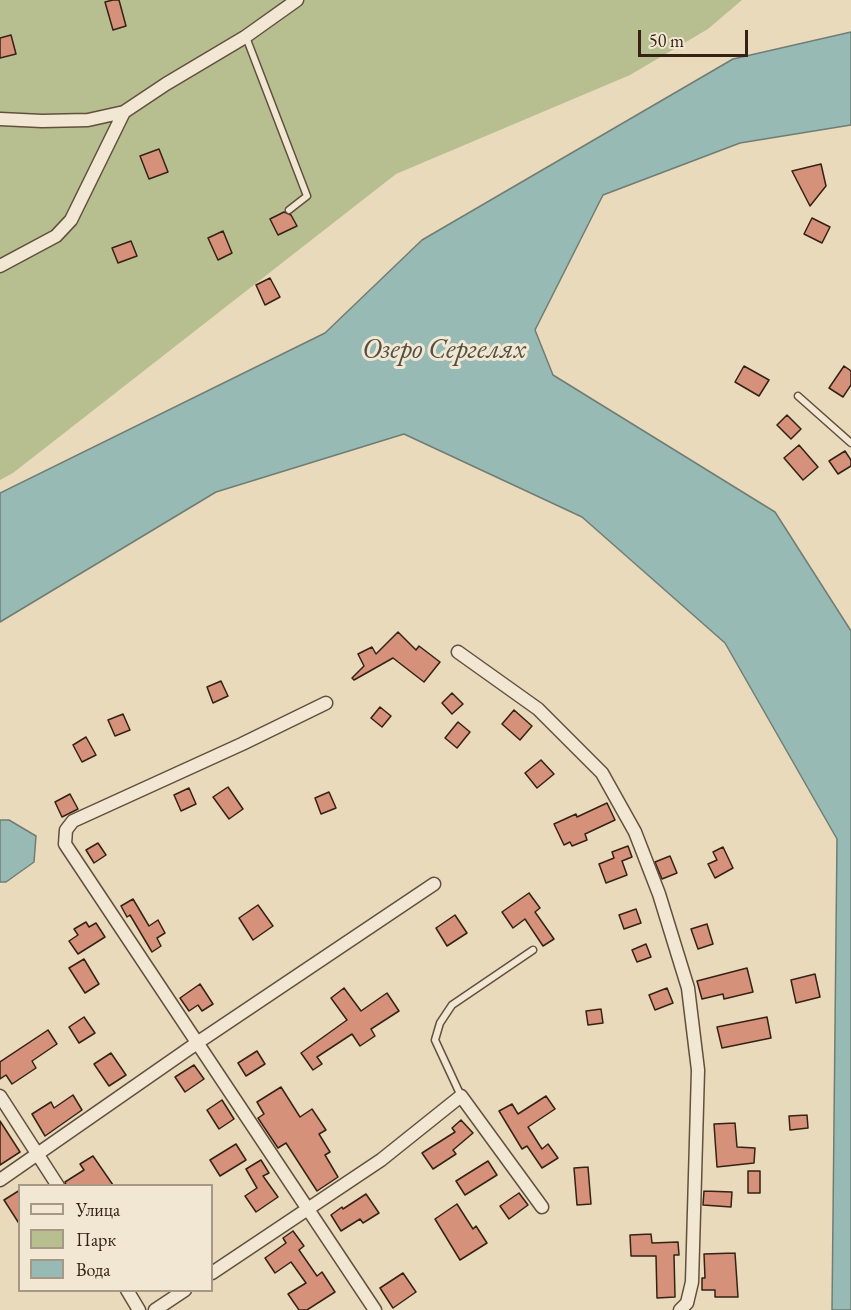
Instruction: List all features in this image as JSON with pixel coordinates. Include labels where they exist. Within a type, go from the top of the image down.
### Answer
[{"type":"street","points":[[0,119],[87,120],[124,112],[245,37],[297,0]]},
{"type":"street","points":[[0,266],[56,236],[72,220],[124,112]]},
{"type":"street","points":[[458,652],[538,709],[602,773],[635,832],[659,894],[688,988],[698,1070],[692,1282],[687,1303],[680,1310]]},
{"type":"street","points":[[326,703],[73,821],[66,830],[65,844],[375,1310]]},
{"type":"street","points":[[0,1180],[197,1043],[434,885]]},
{"type":"street","points":[[0,1096],[57,1184]]},
{"type":"street","points":[[213,1272],[381,1160],[461,1096],[542,1208]]},
{"type":"street","points":[[128,1292],[140,1310]]},
{"type":"street","points":[[155,1310],[181,1292]]},
{"type":"lane","points":[[245,37],[307,196],[289,210]]},
{"type":"lane","points":[[798,396],[851,443]]},
{"type":"lane","points":[[461,1096],[435,1040],[440,1023],[452,1005],[533,950]]},
{"type":"green space","points":[[0,0],[742,0],[708,29],[630,75],[396,174],[13,473],[0,480]]},
{"type":"water","name":"Озеро Сергелях","points":[[851,32],[851,125],[740,143],[603,195],[535,330],[553,375],[775,512],[851,631],[851,1310],[832,1310],[837,839],[725,643],[582,517],[404,434],[216,492],[0,622],[0,493],[325,333],[422,240],[733,59]]},
{"type":"water","points":[[0,820],[9,820],[36,836],[34,862],[6,882],[0,882]]},
{"type":"building","points":[[119,0],[126,26],[113,30],[105,2]]},
{"type":"building","points":[[11,35],[16,54],[0,58],[0,38]]},
{"type":"building","points":[[159,149],[168,172],[149,179],[140,156]]},
{"type":"building","points":[[821,164],[826,186],[810,206],[792,171]]},
{"type":"building","points":[[284,212],[291,215],[297,226],[278,235],[270,219]]},
{"type":"building","points":[[812,218],[830,227],[822,243],[804,234]]},
{"type":"building","points":[[223,231],[232,253],[218,260],[208,238]]},
{"type":"building","points":[[131,241],[137,256],[118,263],[112,248]]},
{"type":"building","points":[[270,278],[280,297],[265,305],[256,285]]},
{"type":"building","points":[[744,366],[769,380],[759,396],[735,382]]},
{"type":"building","points":[[844,366],[851,371],[851,385],[843,397],[829,388]]},
{"type":"building","points":[[787,415],[801,429],[791,439],[777,425]]},
{"type":"building","points":[[799,445],[818,467],[803,480],[784,458]]},
{"type":"building","points":[[845,451],[851,460],[851,466],[838,474],[829,461]]},
{"type":"building","points":[[398,632],[416,650],[419,646],[440,662],[424,682],[393,658],[354,680],[352,678],[364,666],[358,654],[372,647],[376,654]]},
{"type":"building","points":[[221,681],[228,696],[213,703],[207,687]]},
{"type":"building","points":[[452,693],[463,704],[452,714],[442,703]]},
{"type":"building","points":[[380,707],[391,716],[382,727],[371,718]]},
{"type":"building","points":[[514,710],[532,726],[520,740],[502,724]]},
{"type":"building","points":[[123,714],[130,730],[115,736],[108,720]]},
{"type":"building","points":[[458,722],[470,732],[457,748],[445,738]]},
{"type":"building","points":[[86,737],[96,755],[82,762],[73,745]]},
{"type":"building","points":[[541,760],[554,774],[537,788],[525,773]]},
{"type":"building","points":[[228,787],[243,809],[229,819],[213,797]]},
{"type":"building","points":[[189,788],[196,804],[181,811],[174,795]]},
{"type":"building","points":[[329,792],[336,808],[321,814],[315,798]]},
{"type":"building","points":[[70,794],[78,809],[62,817],[55,802]]},
{"type":"building","points":[[607,803],[615,820],[585,834],[587,840],[572,846],[570,842],[564,845],[554,824],[576,814],[577,817]]},
{"type":"building","points":[[98,843],[106,855],[94,863],[86,850]]},
{"type":"building","points":[[628,846],[632,857],[622,861],[627,875],[606,883],[599,864],[614,858],[612,852]]},
{"type":"building","points":[[723,847],[733,868],[715,878],[708,864],[717,860],[713,852]]},
{"type":"building","points":[[670,856],[677,873],[662,879],[655,862]]},
{"type":"building","points":[[529,893],[540,908],[535,912],[554,939],[543,946],[525,919],[513,928],[502,912]]},
{"type":"building","points":[[133,899],[149,926],[158,920],[165,933],[157,938],[161,946],[152,952],[130,915],[127,917],[121,906]]},
{"type":"building","points":[[258,905],[273,926],[253,940],[239,918]]},
{"type":"building","points":[[636,909],[641,923],[624,929],[619,915]]},
{"type":"building","points":[[455,915],[467,933],[447,946],[436,928]]},
{"type":"building","points":[[86,922],[89,927],[96,923],[105,937],[78,954],[69,941],[78,935],[74,929]]},
{"type":"building","points":[[707,924],[713,944],[698,949],[691,929]]},
{"type":"building","points":[[646,944],[651,957],[637,962],[632,950]]},
{"type":"building","points":[[84,959],[99,984],[85,993],[69,968]]},
{"type":"building","points":[[747,968],[753,992],[724,999],[723,994],[702,999],[697,981]]},
{"type":"building","points":[[815,974],[820,997],[796,1003],[791,980]]},
{"type":"building","points":[[200,984],[213,1004],[202,1011],[198,1005],[189,1011],[180,998]]},
{"type":"building","points":[[344,988],[361,1011],[387,993],[399,1011],[371,1029],[375,1036],[360,1046],[352,1034],[317,1057],[322,1064],[313,1070],[301,1053],[347,1020],[331,998]]},
{"type":"building","points":[[667,988],[673,1003],[655,1010],[649,995]]},
{"type":"building","points":[[601,1009],[603,1023],[588,1025],[586,1011]]},
{"type":"building","points":[[84,1017],[95,1033],[79,1043],[69,1027]]},
{"type":"building","points":[[767,1017],[771,1038],[722,1048],[717,1027]]},
{"type":"building","points":[[48,1030],[57,1044],[32,1061],[36,1068],[12,1084],[6,1075],[0,1079],[0,1062]]},
{"type":"building","points":[[257,1051],[265,1064],[246,1076],[238,1063]]},
{"type":"building","points":[[111,1053],[126,1075],[109,1086],[94,1064]]},
{"type":"building","points":[[194,1065],[204,1079],[185,1092],[175,1077]]},
{"type":"building","points":[[281,1087],[300,1117],[312,1109],[326,1130],[319,1134],[330,1152],[325,1155],[338,1177],[317,1191],[286,1143],[278,1148],[258,1118],[264,1114],[257,1102]]},
{"type":"building","points":[[73,1095],[82,1110],[45,1136],[32,1114],[51,1102],[54,1108]]},
{"type":"building","points":[[546,1096],[555,1109],[528,1127],[542,1149],[548,1144],[558,1158],[542,1168],[527,1146],[522,1149],[499,1111],[512,1104],[518,1114]]},
{"type":"building","points":[[222,1100],[234,1119],[219,1129],[207,1110]]},
{"type":"building","points":[[807,1115],[808,1128],[790,1130],[789,1116]]},
{"type":"building","points":[[461,1120],[473,1133],[453,1150],[456,1154],[433,1169],[422,1153],[455,1132],[452,1128]]},
{"type":"building","points":[[0,1121],[20,1152],[0,1165]]},
{"type":"building","points":[[735,1123],[737,1147],[755,1148],[754,1163],[717,1167],[714,1124]]},
{"type":"building","points":[[236,1144],[246,1160],[220,1176],[210,1160]]},
{"type":"building","points":[[93,1156],[112,1184],[66,1184],[65,1182],[84,1170],[80,1164]]},
{"type":"building","points":[[261,1160],[269,1173],[263,1176],[278,1197],[256,1212],[245,1196],[257,1188],[246,1169]]},
{"type":"building","points":[[488,1161],[497,1175],[465,1195],[456,1181]]},
{"type":"building","points":[[588,1167],[591,1204],[577,1205],[574,1168]]},
{"type":"building","points":[[748,1171],[760,1171],[760,1193],[748,1193]]},
{"type":"building","points":[[18,1191],[18,1222],[4,1200]]},
{"type":"building","points":[[704,1191],[732,1192],[731,1207],[703,1205]]},
{"type":"building","points":[[519,1193],[528,1205],[509,1219],[500,1206]]},
{"type":"building","points":[[366,1194],[379,1213],[363,1223],[360,1219],[341,1231],[331,1215]]},
{"type":"building","points":[[457,1204],[473,1229],[476,1226],[487,1243],[460,1260],[435,1219]]},
{"type":"building","points":[[293,1231],[304,1246],[299,1250],[317,1276],[322,1272],[335,1292],[307,1310],[299,1310],[288,1294],[306,1283],[291,1262],[275,1273],[265,1258],[286,1243],[283,1238]]},
{"type":"building","points":[[651,1234],[652,1243],[678,1242],[679,1255],[674,1255],[675,1297],[657,1298],[656,1256],[631,1256],[630,1235]]},
{"type":"building","points":[[735,1253],[738,1297],[715,1297],[715,1290],[702,1290],[702,1278],[705,1278],[704,1254]]},
{"type":"building","points":[[403,1273],[416,1292],[393,1308],[380,1288]]}]
